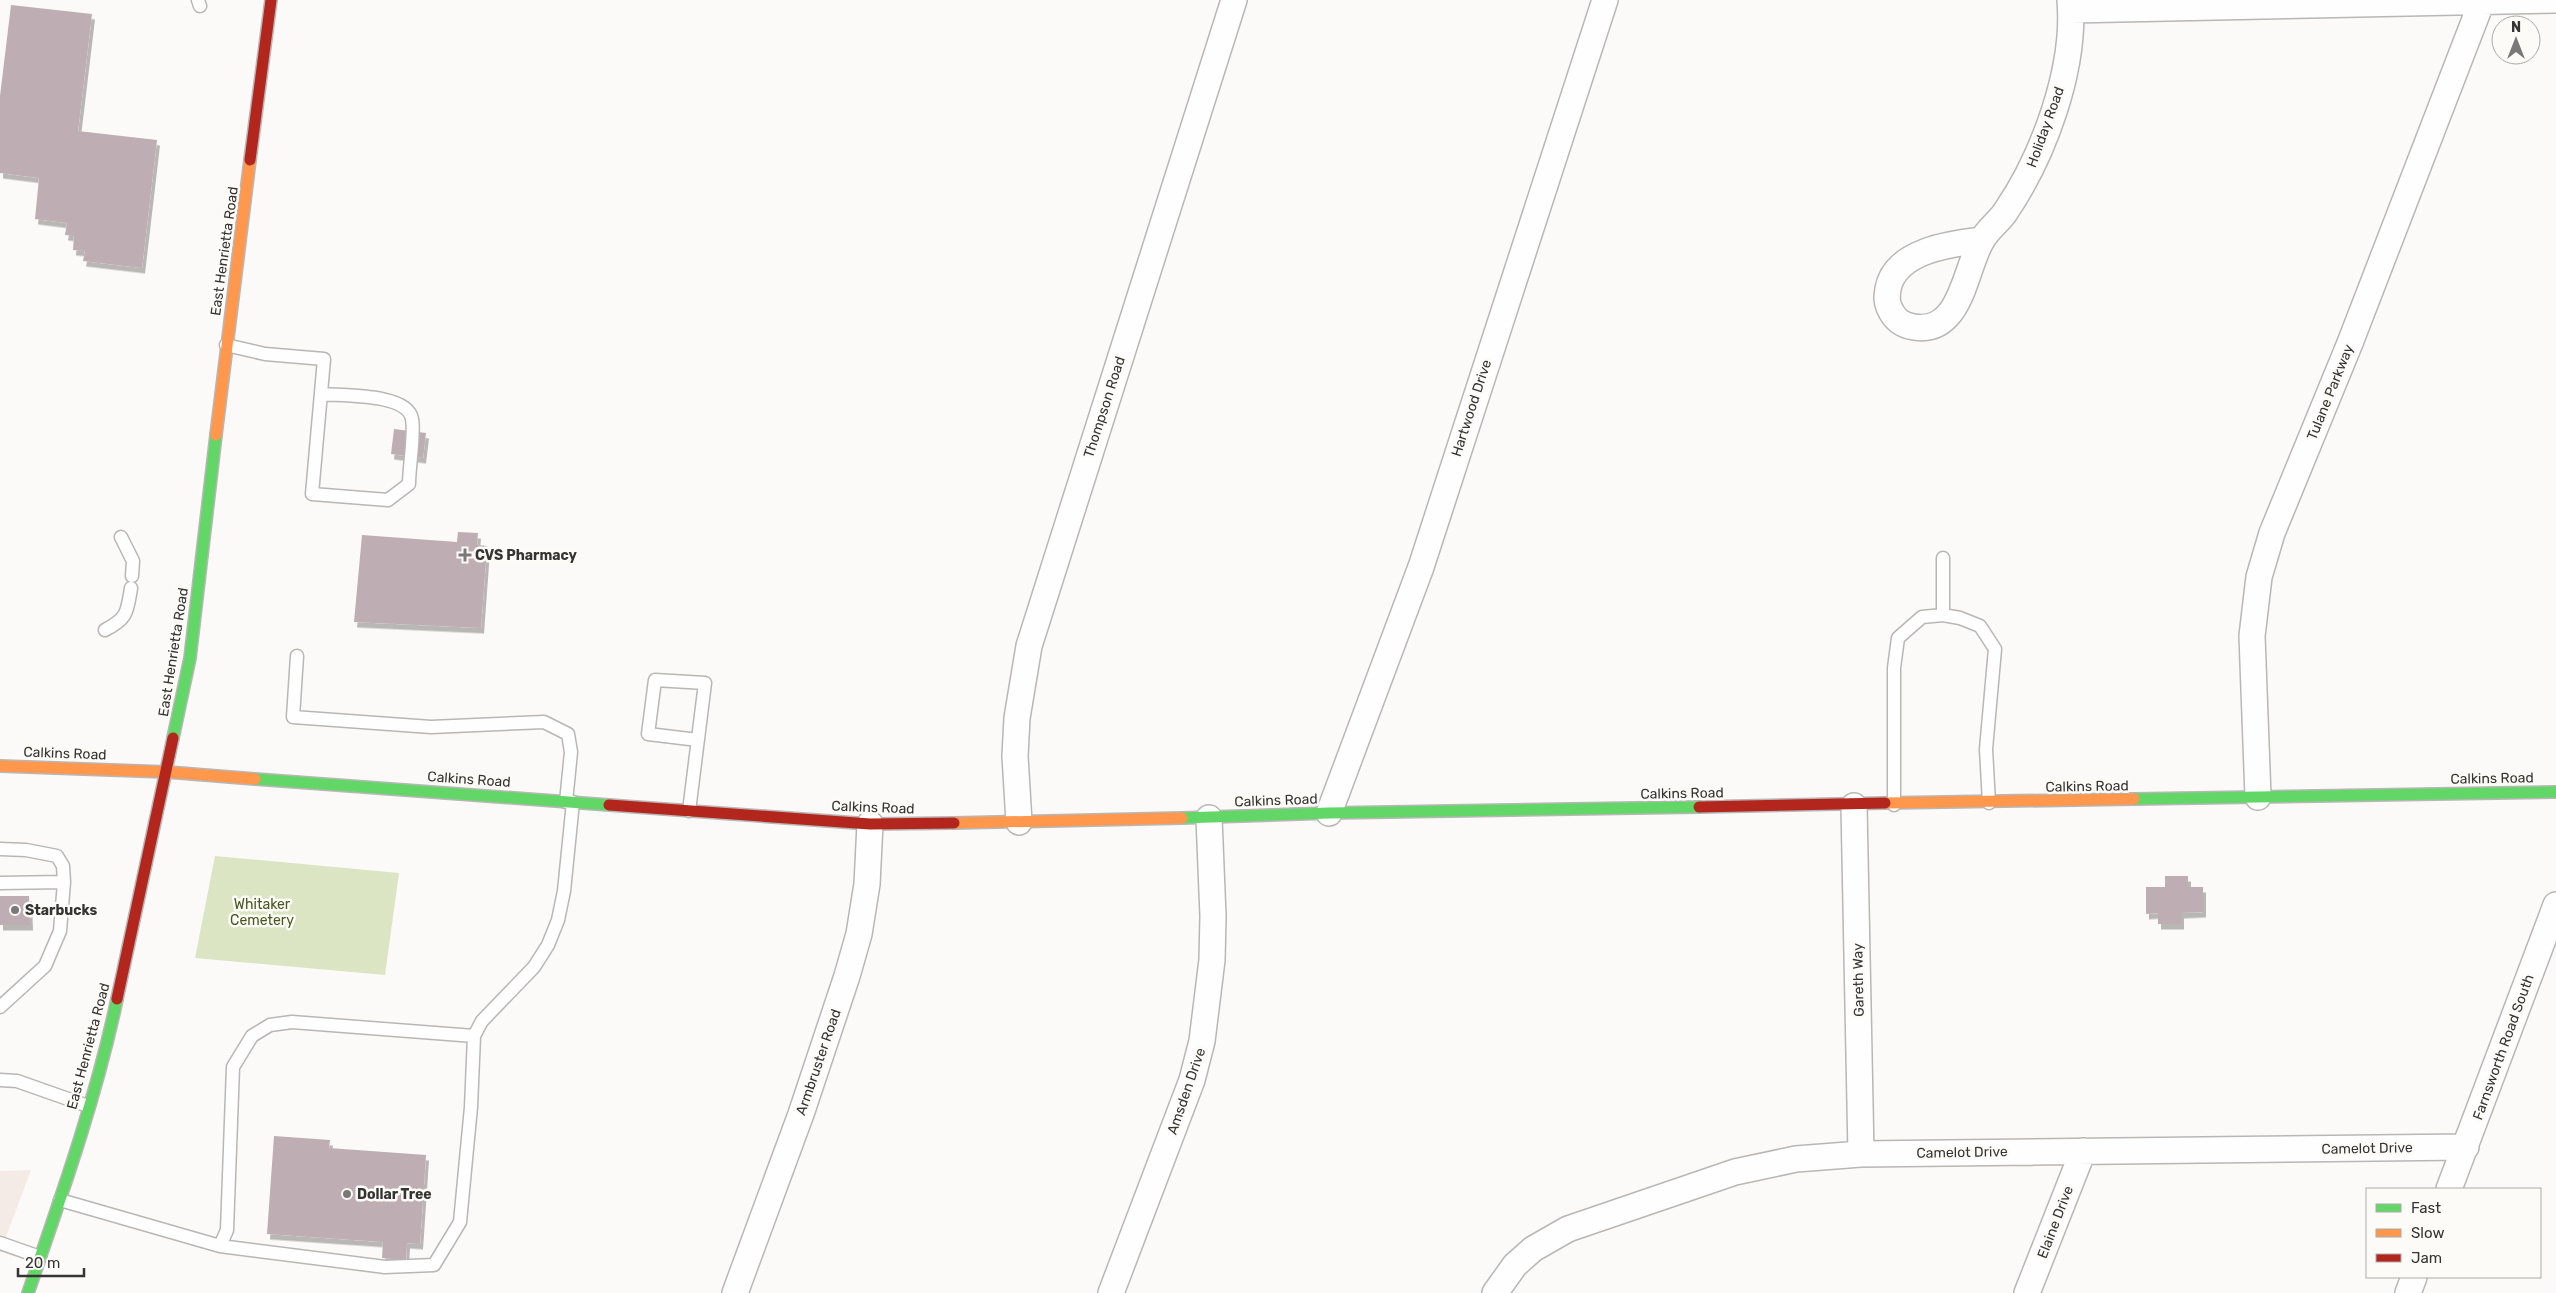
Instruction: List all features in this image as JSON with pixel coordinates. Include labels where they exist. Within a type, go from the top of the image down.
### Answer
[{"type":"main road","name":"East Henrietta Road","points":[[28,1293],[60,1200],[110,1030],[190,658],[226,345],[271,0]]},
{"type":"main road","name":"Calkins Road","points":[[0,766],[167,772],[870,824],[1210,818],[1329,813],[1854,806],[2556,792]]},
{"type":"street","name":"Thompson Road","points":[[1019,822],[1015,756],[1017,718],[1029,646],[1234,0]]},
{"type":"street","name":"Hartwood Drive","points":[[1329,813],[1421,566],[1605,0]]},
{"type":"street","points":[[2070,5],[2556,0]]},
{"type":"street","name":"Tulane Parkway","points":[[2258,797],[2252,636],[2260,578],[2272,533],[2350,343],[2482,1]]},
{"type":"street","name":"Holiday Road","points":[[1982,240],[2006,212],[2040,151],[2062,83],[2069,40],[2070,5]]},
{"type":"street","name":"Gareth Way","points":[[1854,806],[1862,1154]]},
{"type":"street","name":"Amsden Drive","points":[[1111,1293],[1192,1080],[1202,1041],[1212,960],[1213,916],[1210,818]]},
{"type":"street","name":"Armbruster Road","points":[[735,1293],[801,1114],[847,976],[859,934],[867,884],[870,824]]},
{"type":"street","name":"Farnsworth Road South","points":[[2449,1188],[2556,905]]},
{"type":"street","name":"Camelot Drive","points":[[1495,1293],[1515,1264],[1539,1245],[1568,1230],[1735,1172],[1796,1159],[1862,1154],[2466,1147]]},
{"type":"street","name":"Elaine Drive","points":[[2027,1293],[2083,1151]]},
{"type":"street","points":[[2408,1293],[2414,1278]]},
{"type":"lane","points":[[226,345],[265,354],[324,359],[312,494],[388,500],[409,484],[412,418],[406,407],[394,400],[321,394]]},
{"type":"lane","points":[[105,630],[121,622],[127,607],[133,561],[121,537]]},
{"type":"lane","points":[[1943,558],[1943,616]]},
{"type":"lane","points":[[1894,805],[1894,668],[1898,638],[1922,617],[1943,616],[1960,618],[1980,626],[1995,649],[1986,749],[1989,803]]},
{"type":"lane","points":[[60,1200],[220,1246],[385,1268],[434,1265],[460,1222],[471,1107],[474,1036],[482,1021],[534,967],[548,945],[558,920],[564,891],[569,802],[571,752],[568,734],[544,722],[431,727],[292,717],[297,656]]},
{"type":"lane","points":[[689,811],[706,683],[656,680],[648,734],[698,740]]},
{"type":"lane","points":[[0,849],[26,850],[57,856],[63,866],[64,882],[60,931],[45,966],[0,1007]]},
{"type":"lane","points":[[0,883],[64,882]]},
{"type":"lane","points":[[220,1246],[228,1230],[232,1067],[252,1036],[270,1025],[292,1022],[474,1036]]},
{"type":"lane","points":[[0,1080],[17,1081],[88,1106]]},
{"type":"lane","points":[[0,1243],[40,1257]]},
{"type":"shaded area","points":[[31,1170],[0,1253],[0,1171]]},
{"type":"green space","name":"Whitaker Cemetery","points":[[215,856],[399,873],[385,975],[195,958]]},
{"type":"building","points":[[11,5],[92,14],[78,131],[157,140],[142,268],[83,261],[85,251],[73,250],[74,236],[65,235],[67,223],[35,219],[39,178],[0,173],[0,96]]},
{"type":"building","points":[[394,429],[426,433],[423,458],[391,454]]},
{"type":"building","name":"CVS Pharmacy","points":[[458,532],[478,533],[477,545],[487,546],[481,628],[354,622],[362,535],[457,542]]},
{"type":"building","points":[[2165,876],[2188,876],[2188,887],[2203,887],[2203,912],[2181,913],[2181,924],[2158,924],[2158,913],[2146,914],[2146,887],[2165,887]]},
{"type":"building","name":"Starbucks","points":[[0,896],[29,896],[30,925],[0,925]]},
{"type":"building","name":"Dollar Tree","points":[[274,1136],[330,1140],[329,1148],[426,1155],[420,1244],[407,1243],[406,1260],[382,1258],[383,1242],[267,1234]]},
{"type":"traffic: fast","points":[[173,738],[190,658],[216,435]]},
{"type":"traffic: fast","points":[[255,779],[609,805]]},
{"type":"traffic: fast","points":[[2134,799],[2556,792]]},
{"type":"traffic: fast","points":[[1182,818],[1329,813],[1699,807]]},
{"type":"traffic: fast","points":[[28,1293],[88,1111],[117,999]]},
{"type":"traffic: slow","points":[[216,435],[250,160]]},
{"type":"traffic: slow","points":[[0,766],[167,772],[255,779]]},
{"type":"traffic: slow","points":[[1885,803],[2134,799]]},
{"type":"traffic: slow","points":[[954,823],[1182,818]]},
{"type":"traffic: jam","points":[[250,160],[271,0]]},
{"type":"traffic: jam","points":[[117,999],[173,738]]},
{"type":"traffic: jam","points":[[1699,807],[1885,803]]},
{"type":"traffic: jam","points":[[609,805],[870,824],[954,823]]},
{"type":"place","name":"CVS Pharmacy","points":[[465,555]]},
{"type":"place","name":"Starbucks","points":[[15,910]]},
{"type":"place","name":"Dollar Tree","points":[[347,1194]]}]
